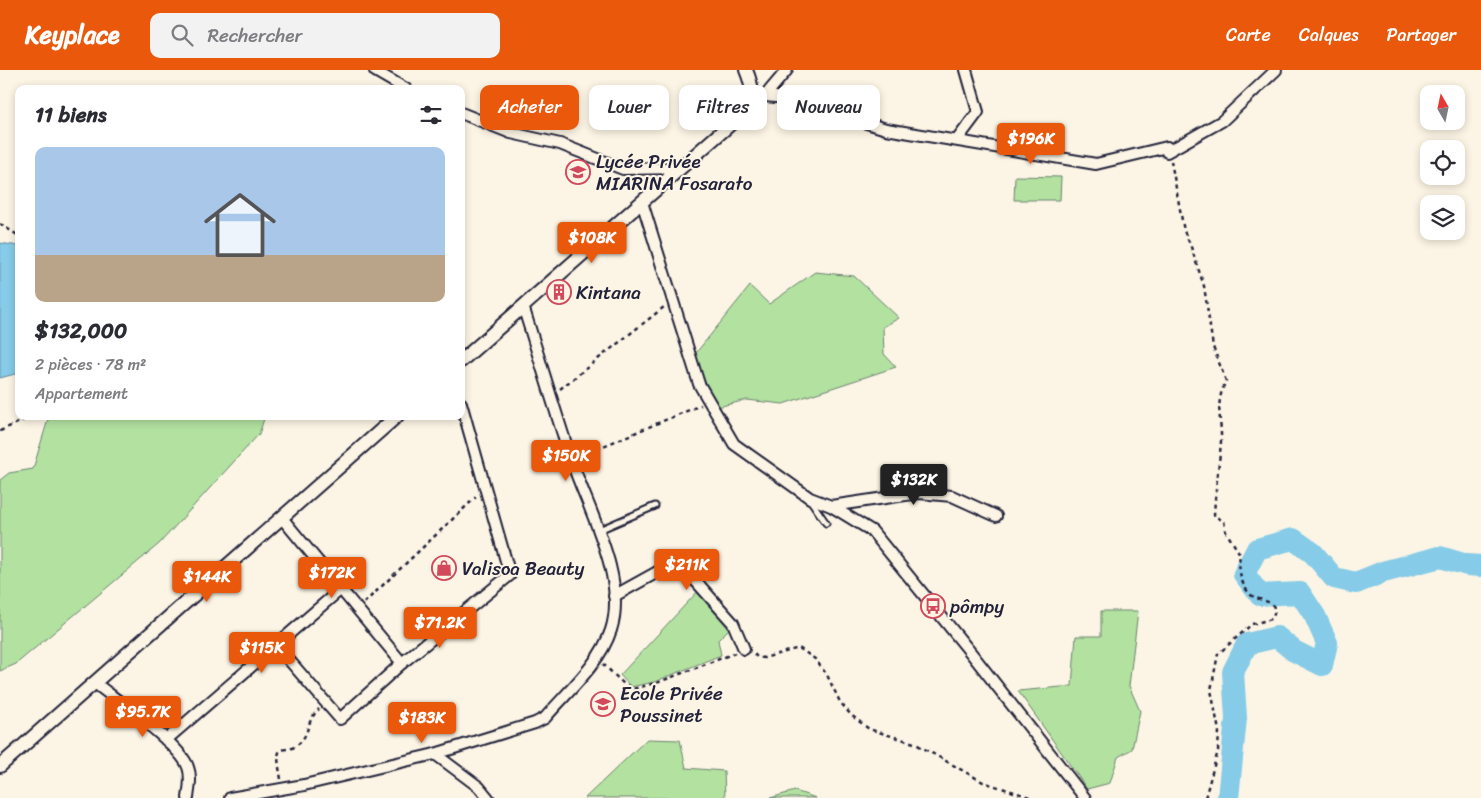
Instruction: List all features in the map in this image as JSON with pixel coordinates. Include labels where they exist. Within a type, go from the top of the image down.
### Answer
[{"type":"street","points":[[746,70],[754,85]]},
{"type":"street","points":[[767,88],[787,70]]},
{"type":"street","points":[[957,140],[978,112],[966,70]]},
{"type":"street","points":[[767,96],[786,98],[886,129],[1096,164],[1167,147],[1166,152],[1222,121],[1276,70]]},
{"type":"street","points":[[375,72],[399,85]]},
{"type":"street","points":[[465,115],[512,133],[560,144],[623,169],[681,168]]},
{"type":"street","points":[[465,357],[723,130]]},
{"type":"street","points":[[642,202],[699,384],[734,444],[810,498],[831,506],[872,532],[971,653],[1085,798]]},
{"type":"street","points":[[230,798],[435,754],[546,718],[597,658],[611,631],[616,611],[610,567],[599,531],[571,460],[523,306]]},
{"type":"street","points":[[276,645],[340,719],[402,663],[510,575],[465,417]]},
{"type":"street","points":[[0,766],[392,420]]},
{"type":"street","points":[[831,506],[919,493],[952,496],[996,516]]},
{"type":"street","points":[[282,518],[402,663]]},
{"type":"street","points":[[614,596],[661,570],[674,566],[685,569],[733,623],[744,649]]},
{"type":"street","points":[[166,740],[341,589]]},
{"type":"street","points":[[95,683],[166,740],[182,756],[189,768],[188,798]]},
{"type":"street","points":[[435,754],[479,787],[488,798]]},
{"type":"lane","points":[[810,498],[826,523]]},
{"type":"lane","points":[[599,531],[655,506]]},
{"type":"path","points":[[1167,147],[1184,231],[1204,286],[1213,347],[1226,381],[1219,394],[1218,411],[1221,441],[1214,516],[1224,521],[1226,532],[1240,554],[1238,565],[1244,587],[1252,596],[1269,601],[1274,615],[1272,620],[1252,624],[1218,654],[1211,690],[1219,731],[1218,751],[1205,798]]},
{"type":"path","points":[[0,224],[15,233]]},
{"type":"path","points":[[551,396],[673,300]]},
{"type":"path","points":[[571,460],[710,401]]},
{"type":"path","points":[[0,431],[24,420]]},
{"type":"path","points":[[358,610],[485,488]]},
{"type":"path","points":[[597,658],[624,684],[633,689],[659,682],[744,649],[750,648],[757,657],[764,658],[799,648],[814,659],[827,675],[840,702],[851,715],[869,729],[914,743],[983,782],[1033,798]]},
{"type":"path","points":[[283,788],[277,756],[278,751],[282,748],[296,745],[302,740],[311,717],[326,703]]},
{"type":"green space","points":[[1015,176],[1061,177],[1060,200],[1014,200]]},
{"type":"green space","points":[[815,272],[854,276],[899,318],[883,327],[884,354],[896,367],[783,404],[747,400],[713,408],[691,359],[750,286],[769,304]]},
{"type":"green space","points":[[48,420],[264,420],[259,434],[159,544],[16,664],[0,671],[0,480],[9,473],[33,469]]},
{"type":"green space","points":[[699,590],[727,620],[729,629],[718,640],[721,655],[654,682],[631,687],[620,675]]},
{"type":"green space","points":[[1101,611],[1138,611],[1129,686],[1140,711],[1132,749],[1118,757],[1110,783],[1087,789],[1018,691],[1072,686],[1076,636],[1101,636]]},
{"type":"green space","points":[[647,739],[680,740],[686,768],[724,771],[725,798],[585,798]]},
{"type":"green space","points":[[795,791],[816,798],[770,798]]},
{"type":"water","points":[[0,243],[15,245],[15,374],[0,378]]},
{"type":"waterway","points":[[1228,798],[1236,718],[1233,672],[1247,644],[1277,637],[1294,651],[1322,665],[1327,643],[1315,616],[1300,593],[1260,595],[1244,574],[1257,549],[1293,539],[1313,553],[1334,578],[1356,583],[1383,572],[1440,557],[1467,565],[1481,566]]},
{"type":"place","name":"Lycée Privée MIARINA Fosarato","points":[[578,172]]},
{"type":"place","name":"Kintana","points":[[559,292]]},
{"type":"place","name":"Valisoa Beauty","points":[[444,568]]},
{"type":"place","name":"pômpy","points":[[933,606]]},
{"type":"place","name":"Ecole Privée Poussinet","points":[[603,704]]}]
